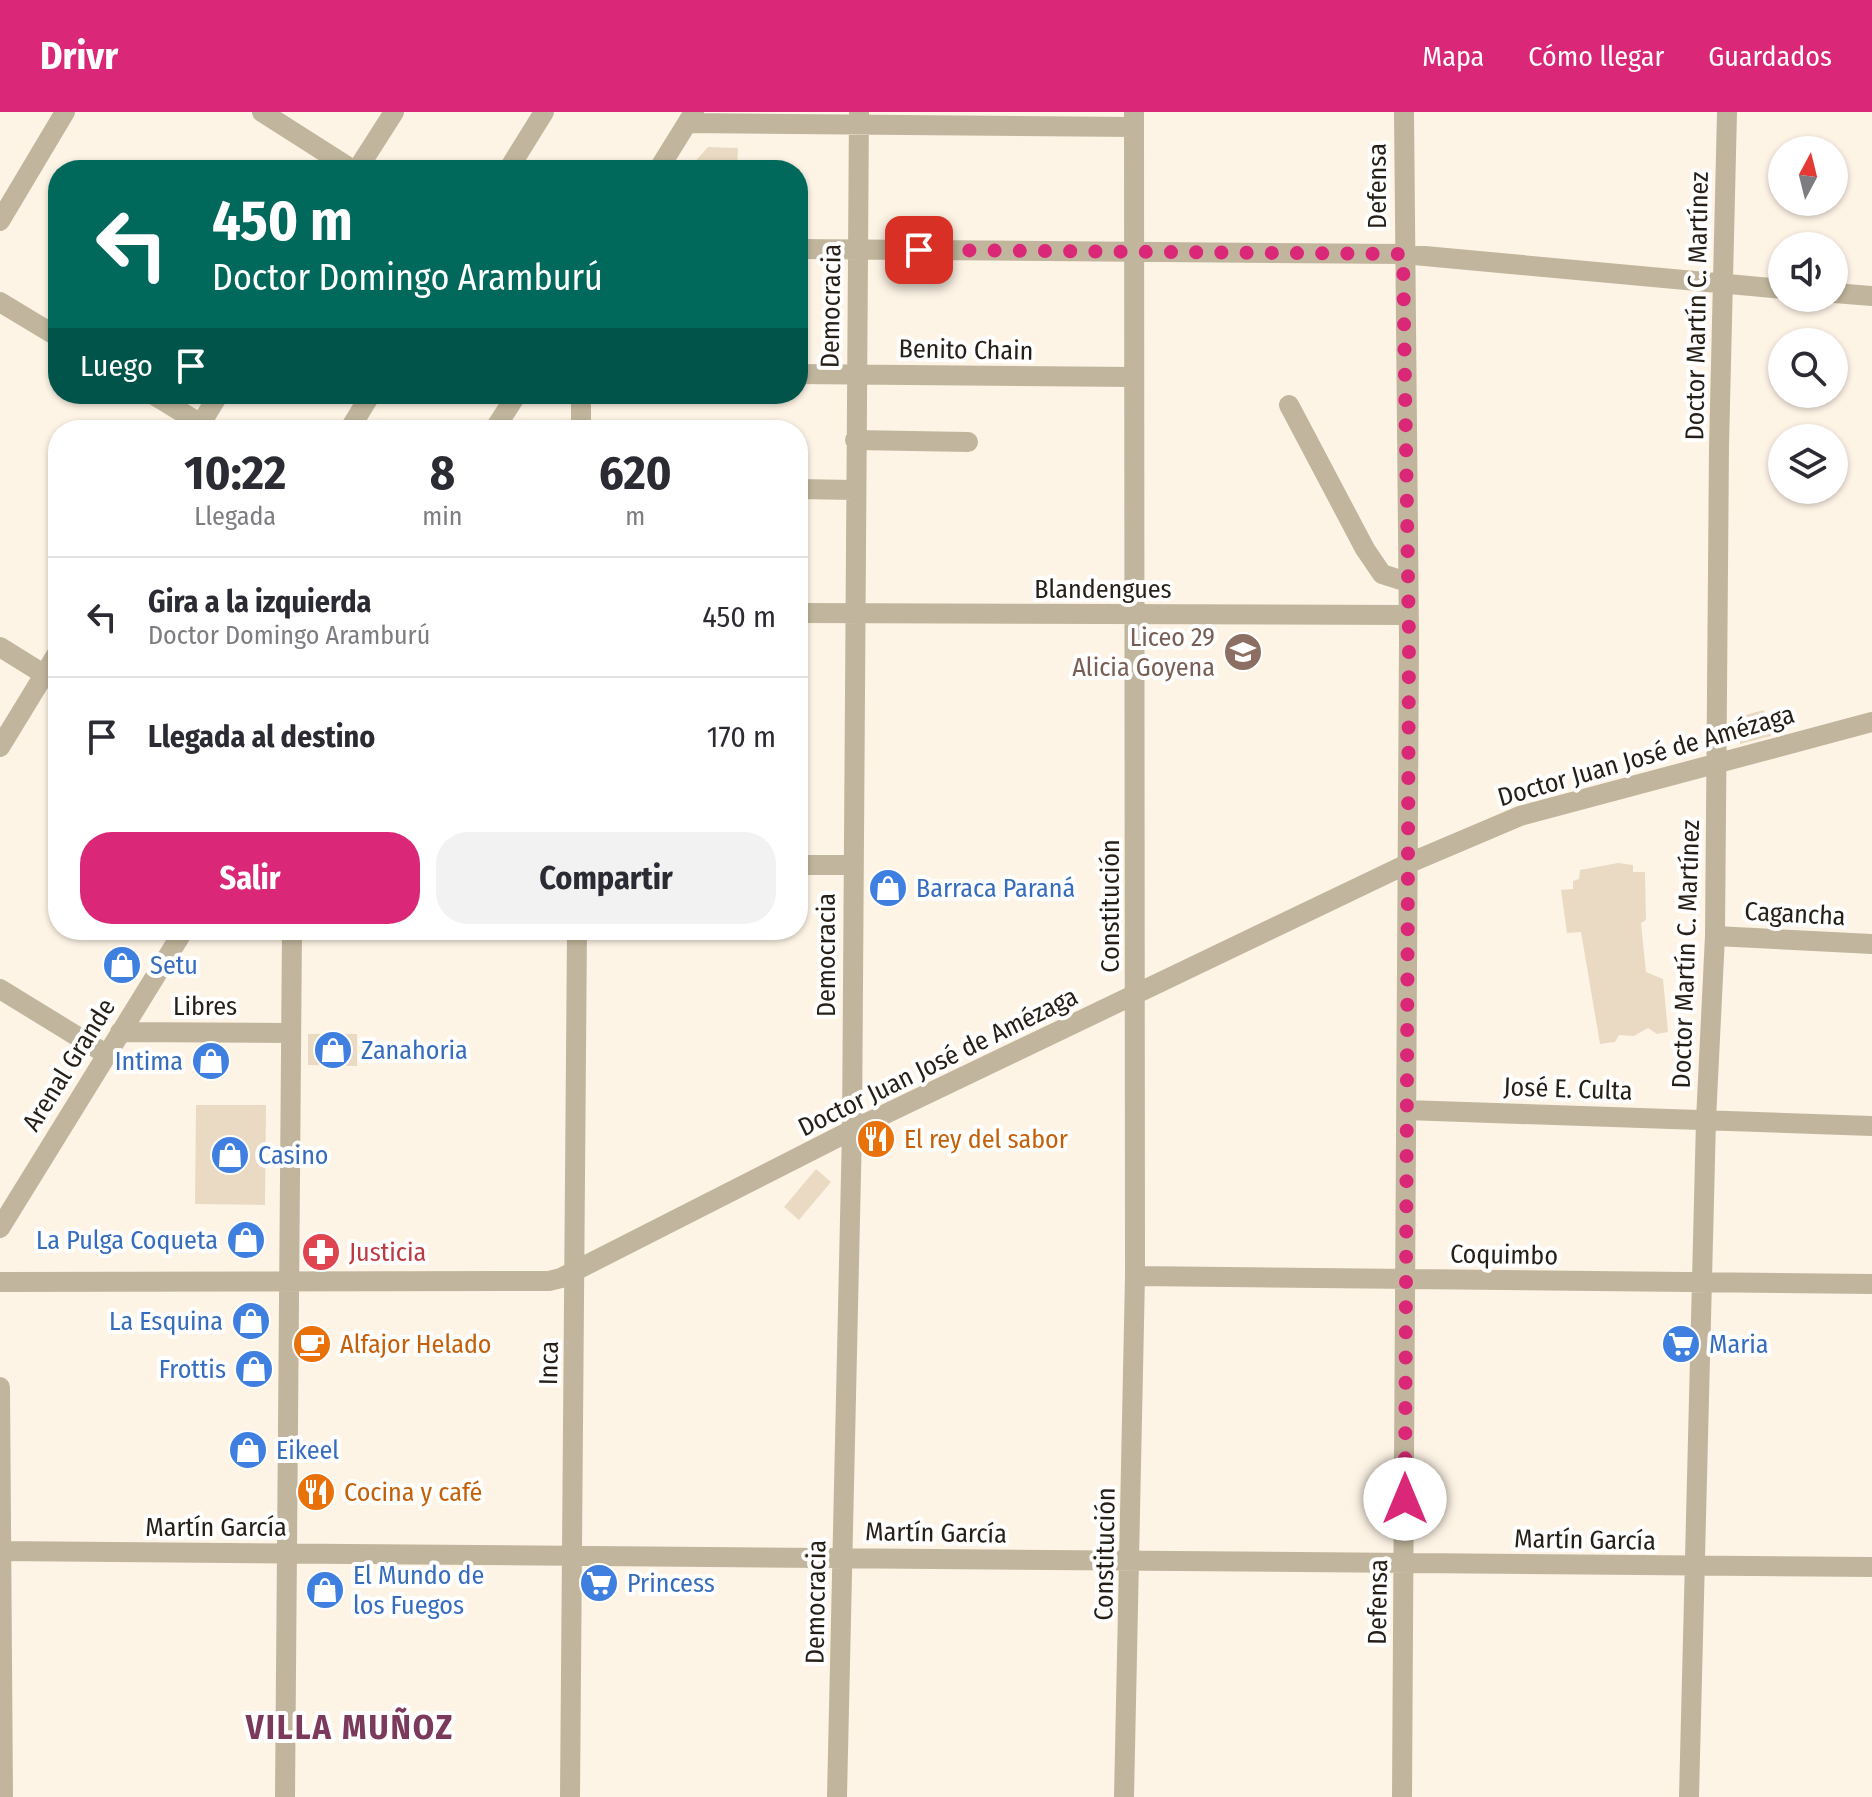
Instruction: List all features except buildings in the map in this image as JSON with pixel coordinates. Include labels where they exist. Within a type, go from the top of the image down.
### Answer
[{"type":"street","points":[[0,221],[65,112]]},
{"type":"street","points":[[262,112],[339,160]]},
{"type":"street","points":[[362,160],[394,112]]},
{"type":"street","points":[[514,160],[544,112]]},
{"type":"street","name":"Defensa","points":[[1402,1797],[1408,615],[1404,112]]},
{"type":"street","name":"Doctor Martín C. Martínez","points":[[1689,1797],[1706,1120],[1715,936],[1719,447],[1727,112]]},
{"type":"street","points":[[664,160],[691,118],[1134,120]]},
{"type":"street","name":"Democracia","points":[[837,1797],[852,1130],[853,613],[859,119]]},
{"type":"street","name":"Constitución","points":[[1124,1797],[1135,1276],[1137,616],[1133,377],[1134,120]]},
{"type":"street","points":[[808,249],[1403,254],[1768,288]]},
{"type":"street","points":[[1848,294],[1872,296]]},
{"type":"street","points":[[0,302],[48,331]]},
{"type":"street","name":"Benito Chain","points":[[808,374],[1133,377]]},
{"type":"street","points":[[167,404],[191,420]]},
{"type":"street","points":[[1289,405],[1365,549],[1382,574],[1407,582]]},
{"type":"street","points":[[855,440],[968,442]]},
{"type":"street","points":[[808,489],[854,490]]},
{"type":"street","name":"Blandengues","points":[[808,613],[1408,615]]},
{"type":"street","points":[[0,647],[48,677]]},
{"type":"street","points":[[0,747],[48,683]]},
{"type":"street","name":"Doctor Juan José de Amézaga","points":[[0,1282],[549,1281],[576,1272],[852,1130],[1407,864],[1520,816],[1718,760],[1872,722]]},
{"type":"street","points":[[808,865],[852,865]]},
{"type":"street","name":"Cagancha","points":[[1715,936],[1872,944]]},
{"type":"street","name":"Arenal Grande","points":[[0,1228],[178,940]]},
{"type":"street","points":[[285,1797],[284,1553],[292,940]]},
{"type":"street","name":"Inca","points":[[570,1797],[577,940]]},
{"type":"street","points":[[0,989],[106,1054]]},
{"type":"street","name":"Libres","points":[[120,1032],[291,1033]]},
{"type":"street","name":"José E. Culta","points":[[1406,1110],[1872,1126]]},
{"type":"street","name":"Coquimbo","points":[[1135,1276],[1872,1284]]},
{"type":"street","points":[[0,1387],[3,1797]]},
{"type":"street","name":"Martín García","points":[[1,1551],[573,1558],[1404,1561],[1695,1568],[1872,1567]]},
{"type":"place","name":"Liceo 29 Alicia Goyena","points":[[1243,652]]},
{"type":"place","name":"Barraca Paraná","points":[[888,888]]},
{"type":"place","name":"Setu","points":[[122,965]]},
{"type":"place","name":"Zanahoria","points":[[333,1050]]},
{"type":"place","name":"Intima","points":[[211,1061]]},
{"type":"place","name":"El rey del sabor","points":[[876,1139]]},
{"type":"place","name":"Casino","points":[[230,1155]]},
{"type":"place","name":"La Pulga Coqueta","points":[[246,1240]]},
{"type":"place","name":"Justicia","points":[[321,1252]]},
{"type":"place","name":"La Esquina","points":[[251,1321]]},
{"type":"place","name":"Alfajor Helado","points":[[312,1344]]},
{"type":"place","name":"Maria","points":[[1681,1344]]},
{"type":"place","name":"Frottis","points":[[254,1369]]},
{"type":"place","name":"Eikeel","points":[[248,1450]]},
{"type":"place","name":"Cocina y café","points":[[316,1492]]},
{"type":"place","name":"Princess","points":[[599,1583]]},
{"type":"place","name":"El Mundo de los Fuegos","points":[[325,1590]]},
{"type":"district","name":"VILLA MUÑOZ","points":[[350,1727]]},
{"type":"route","points":[[919,250],[1403,254],[1409,640],[1405,1499]]}]
